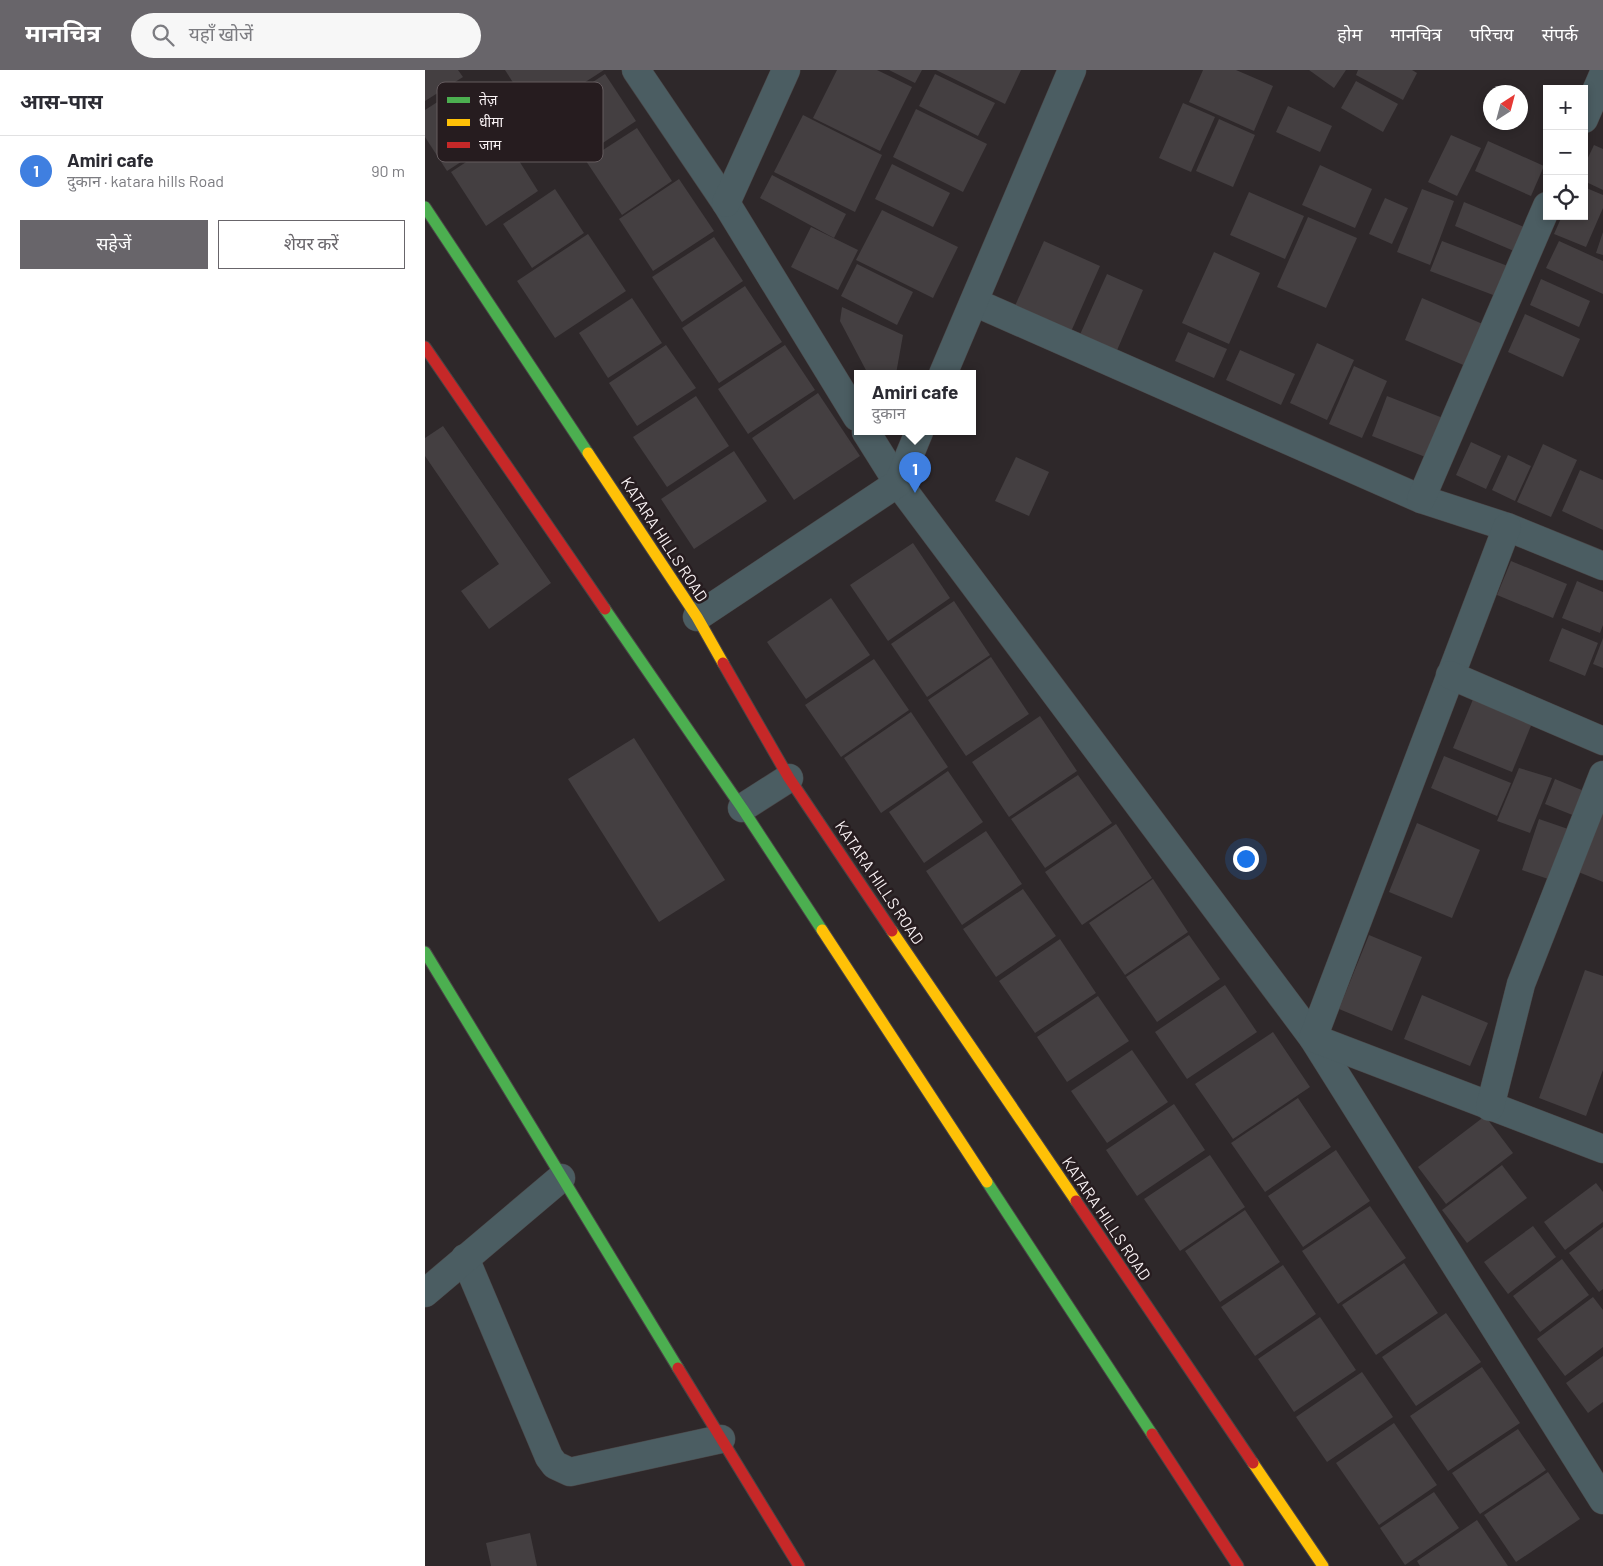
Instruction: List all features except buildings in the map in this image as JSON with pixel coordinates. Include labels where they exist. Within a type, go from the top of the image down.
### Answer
[{"type":"street","points":[[636,70],[726,203],[854,412]]},
{"type":"street","points":[[726,203],[786,70]]},
{"type":"street","points":[[945,370],[1073,70]]},
{"type":"street","points":[[1588,110],[1603,76]]},
{"type":"street","name":"KATARA HILLS ROAD","points":[[425,206],[697,618],[789,778],[1323,1566]]},
{"type":"street","points":[[1421,499],[1543,215]]},
{"type":"street","points":[[973,302],[1421,499],[1507,527],[1603,566]]},
{"type":"street","points":[[425,347],[742,808],[1238,1566]]},
{"type":"street","points":[[868,435],[897,483],[1313,1038],[1603,1500]]},
{"type":"street","points":[[697,618],[897,483],[918,435]]},
{"type":"street","points":[[1313,1038],[1507,527]]},
{"type":"street","points":[[1450,675],[1603,741]]},
{"type":"street","points":[[1490,1107],[1521,984],[1603,774]]},
{"type":"street","points":[[742,808],[789,778]]},
{"type":"street","points":[[425,952],[799,1566]]},
{"type":"street","points":[[1313,1038],[1603,1149]]},
{"type":"street","points":[[425,1293],[561,1178]]},
{"type":"street","points":[[465,1258],[549,1457],[555,1465],[570,1472],[721,1439]]},
{"type":"traffic: fast","points":[[425,207],[588,453]]},
{"type":"traffic: fast","points":[[605,609],[742,808],[822,930]]},
{"type":"traffic: fast","points":[[425,952],[678,1368]]},
{"type":"traffic: fast","points":[[987,1182],[1152,1434]]},
{"type":"traffic: slow","points":[[588,453],[697,617],[723,663]]},
{"type":"traffic: slow","points":[[822,930],[987,1182]]},
{"type":"traffic: slow","points":[[892,931],[1076,1201]]},
{"type":"traffic: slow","points":[[1253,1463],[1323,1566]]},
{"type":"traffic: jam","points":[[425,347],[605,609]]},
{"type":"traffic: jam","points":[[723,663],[789,778],[892,931]]},
{"type":"traffic: jam","points":[[1076,1201],[1253,1463]]},
{"type":"traffic: jam","points":[[678,1368],[799,1566]]},
{"type":"traffic: jam","points":[[1152,1434],[1238,1566]]},
{"type":"place","name":"Amiri cafe","points":[[915,493]]}]
